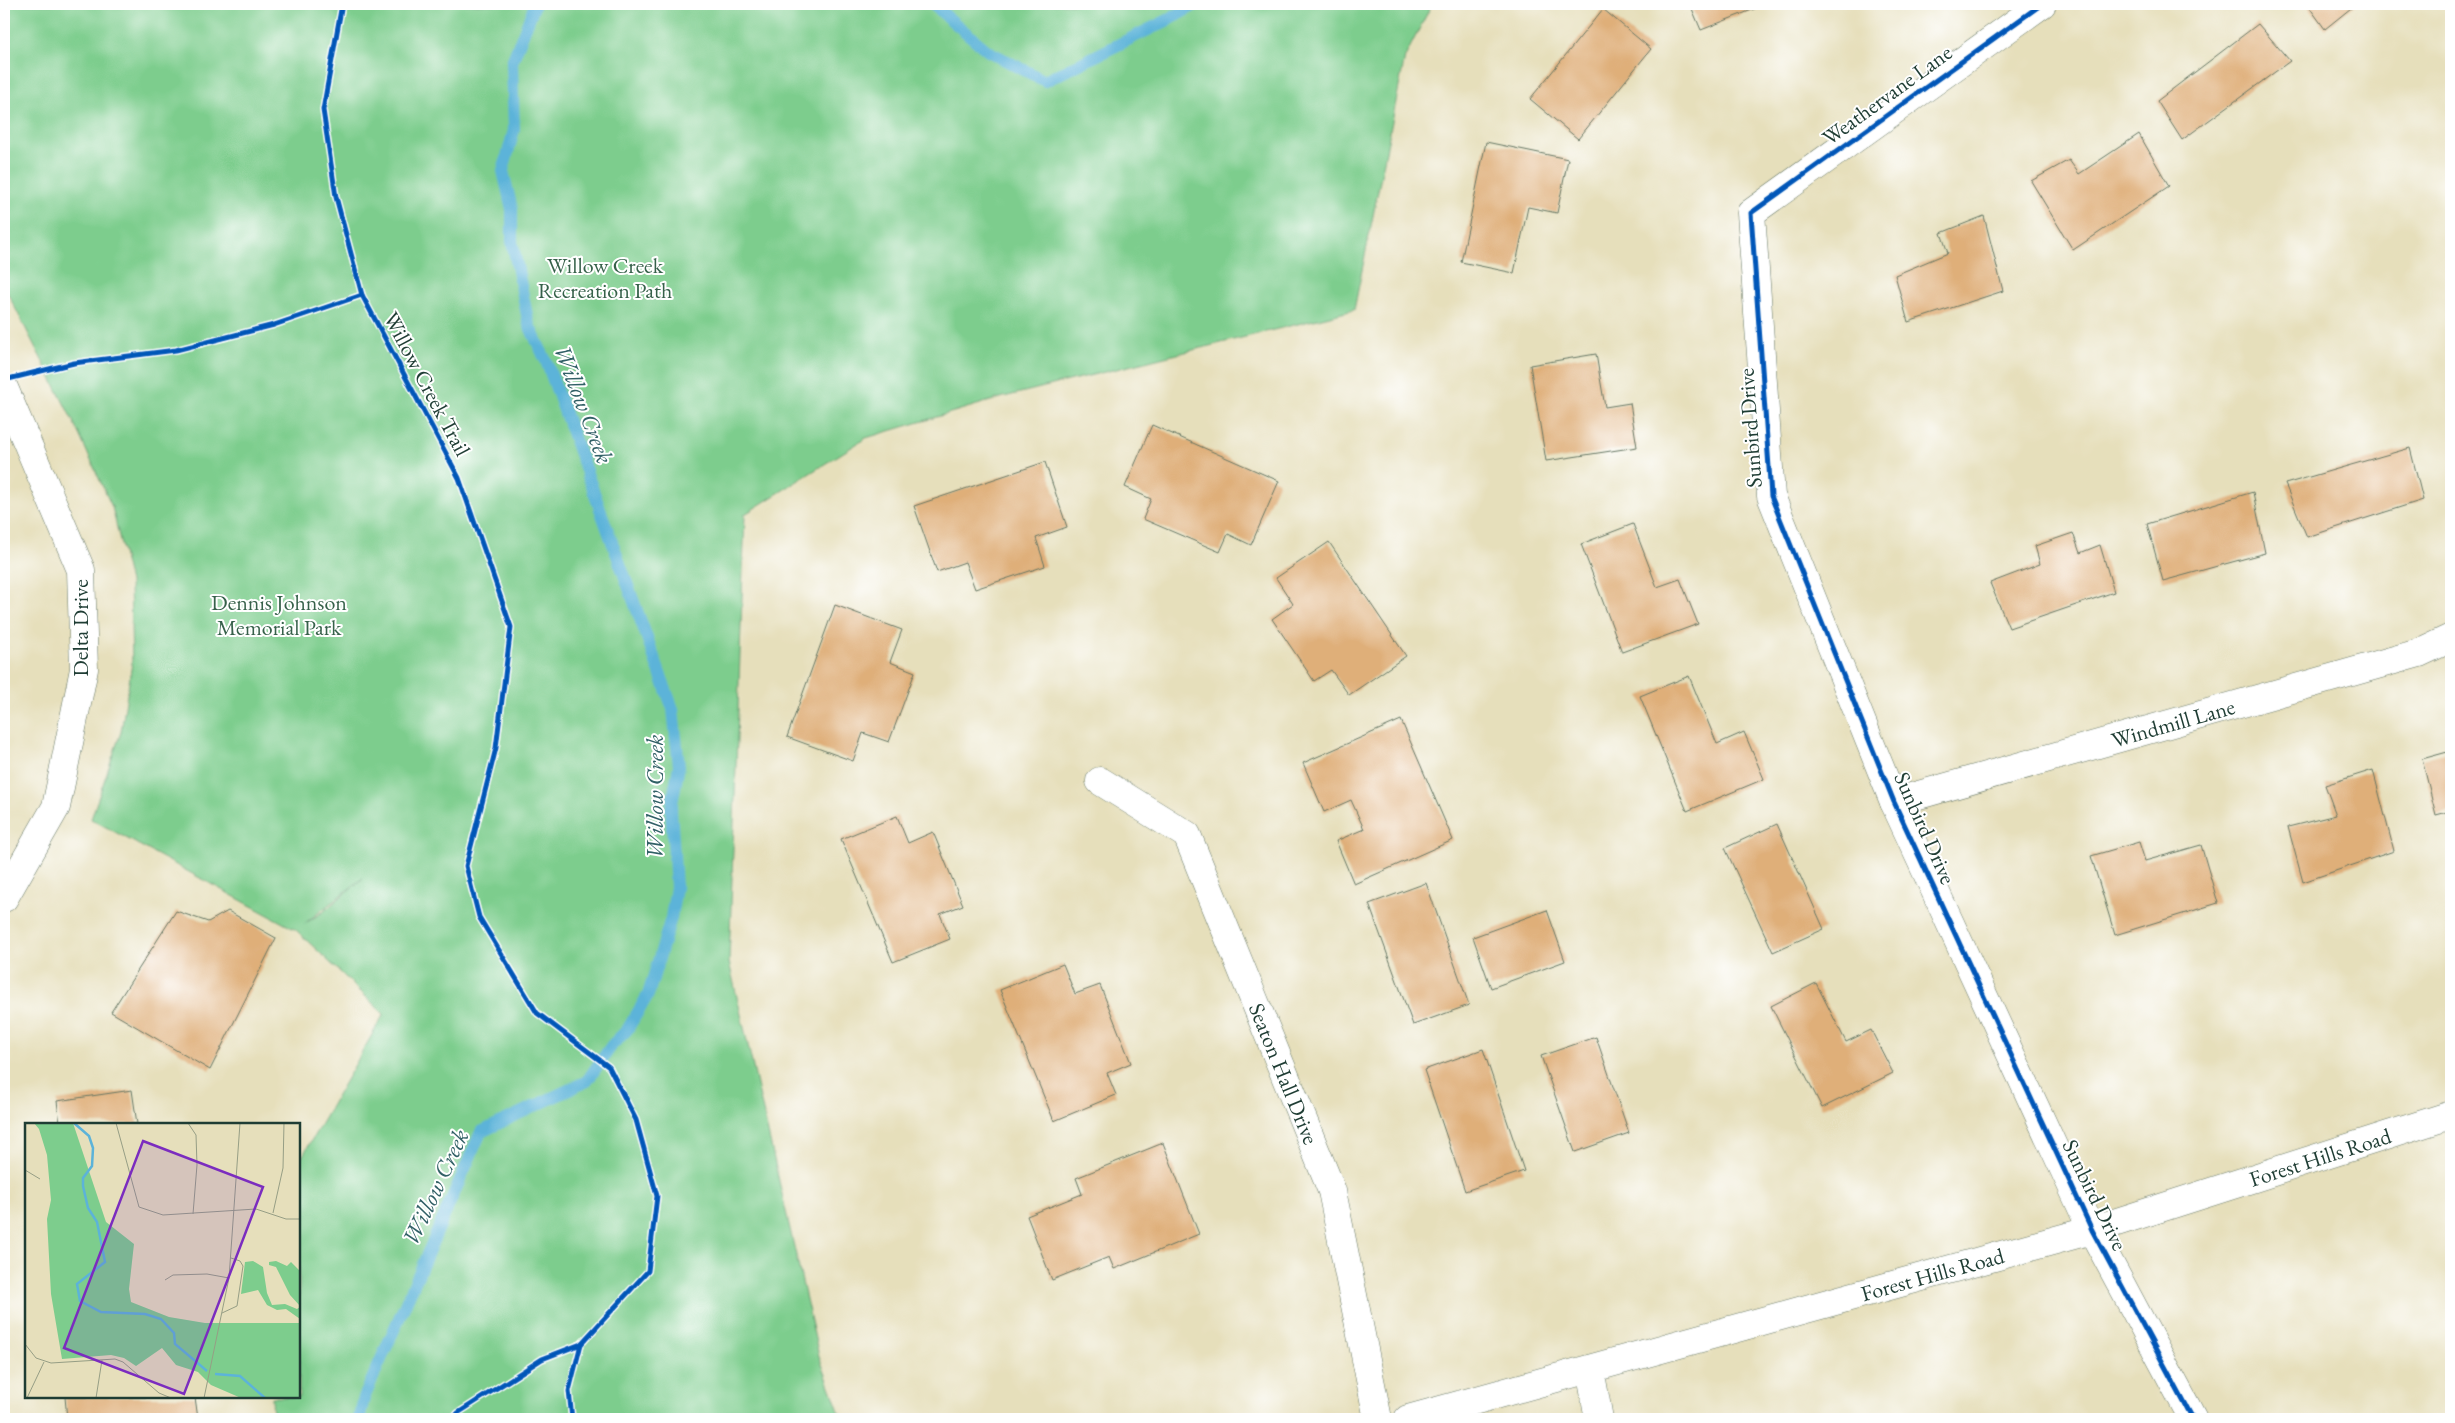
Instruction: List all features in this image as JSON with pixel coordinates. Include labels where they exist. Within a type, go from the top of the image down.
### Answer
[{"type":"street","name":"Weathervane Lane","points":[[1751,213],[2042,4]]},
{"type":"street","name":"Sunbird Drive","points":[[1751,213],[1771,496],[1894,802],[2092,1230],[2193,1419]]},
{"type":"street","name":"Delta Drive","points":[[4,388],[14,442],[81,570],[84,669],[56,807],[4,898]]},
{"type":"street","name":"Windmill Lane","points":[[1894,802],[2419,653],[2451,638]]},
{"type":"street","name":"Seaton Hall Drive","points":[[1100,781],[1187,835],[1332,1191],[1378,1419]]},
{"type":"street","name":"Forest Hills Road","points":[[1408,1419],[2092,1230],[2451,1115]]},
{"type":"street","points":[[1590,1369],[1599,1419]]},
{"type":"green space","name":"Willow Creek Recreation Path","points":[[4,4],[1432,4],[1405,57],[1354,310],[1004,397],[866,438],[745,514],[729,962],[819,1356],[842,1419],[273,1419],[272,1398],[300,1398],[300,1160],[384,1014],[296,930],[91,819],[121,732],[132,663],[130,582],[112,507],[73,421],[4,286]],"holes":[[[363,878],[323,912],[304,924]]]},
{"type":"building","points":[[1690,4],[1767,4],[1701,30]]},
{"type":"building","points":[[2307,4],[2356,4],[2325,29]]},
{"type":"building","points":[[1603,9],[1651,49],[1578,139],[1530,99]]},
{"type":"building","points":[[2258,24],[2290,61],[2182,140],[2157,101]]},
{"type":"building","points":[[2139,134],[2169,186],[2073,250],[2031,181],[2069,160],[2079,174]]},
{"type":"building","points":[[1486,142],[1568,159],[1557,213],[1528,207],[1514,273],[1461,262]]},
{"type":"building","points":[[1984,216],[2003,291],[1908,322],[1895,275],[1948,253],[1941,233]]},
{"type":"building","points":[[1596,354],[1605,407],[1630,403],[1637,447],[1546,461],[1530,365]]},
{"type":"building","points":[[1152,425],[1279,481],[1251,545],[1228,534],[1220,552],[1143,519],[1151,499],[1125,487]]},
{"type":"building","points":[[2410,448],[2423,500],[2307,537],[2285,484]]},
{"type":"building","points":[[1045,462],[1067,527],[1036,538],[1045,566],[975,589],[965,562],[937,572],[914,506]]},
{"type":"building","points":[[2253,492],[2265,553],[2163,581],[2147,524]]},
{"type":"building","points":[[1633,524],[1657,587],[1680,579],[1698,624],[1622,652],[1581,544]]},
{"type":"building","points":[[2073,533],[2080,553],[2100,545],[2114,592],[2009,628],[1990,583],[2040,564],[2035,546]]},
{"type":"building","points":[[1329,542],[1406,656],[1349,695],[1331,670],[1314,681],[1272,619],[1293,604],[1276,578]]},
{"type":"building","points":[[835,605],[902,630],[890,662],[915,672],[889,742],[863,733],[853,761],[787,737]]},
{"type":"building","points":[[1689,676],[1717,744],[1744,732],[1764,779],[1687,811],[1640,696]]},
{"type":"building","points":[[1401,720],[1453,840],[1354,884],[1336,841],[1364,829],[1351,800],[1324,812],[1303,763]]},
{"type":"building","points":[[2451,751],[2451,811],[2436,815],[2422,759]]},
{"type":"building","points":[[2373,770],[2394,851],[2303,882],[2288,827],[2336,815],[2325,785]]},
{"type":"building","points":[[897,816],[908,843],[933,832],[963,905],[940,914],[950,939],[893,962],[841,839]]},
{"type":"building","points":[[1777,824],[1824,929],[1773,952],[1725,848]]},
{"type":"building","points":[[2139,842],[2145,861],[2201,845],[2218,903],[2115,935],[2091,856]]},
{"type":"building","points":[[1426,883],[1469,1005],[1413,1025],[1369,904]]},
{"type":"building","points":[[1547,910],[1565,961],[1491,988],[1473,937]]},
{"type":"building","points":[[176,911],[208,922],[228,911],[276,938],[210,1070],[111,1012]]},
{"type":"building","points":[[1063,964],[1075,994],[1100,985],[1131,1063],[1107,1073],[1116,1095],[1054,1121],[1000,990]]},
{"type":"building","points":[[1816,983],[1846,1042],[1871,1030],[1893,1073],[1822,1108],[1771,1006]]},
{"type":"building","points":[[1596,1037],[1629,1133],[1575,1152],[1541,1056]]},
{"type":"building","points":[[1483,1049],[1524,1171],[1465,1191],[1424,1070]]},
{"type":"building","points":[[132,1090],[137,1123],[60,1123],[57,1101]]},
{"type":"building","points":[[1163,1143],[1199,1234],[1114,1269],[1109,1257],[1052,1280],[1027,1216],[1082,1194],[1076,1178]]},
{"type":"building","points":[[65,1398],[195,1398],[198,1419],[67,1419]]},
{"type":"waterway","name":"Willow Creek","points":[[359,1419],[364,1398],[481,1132],[587,1081],[612,1045],[627,1030],[648,995],[671,918],[676,887],[671,809],[679,766],[673,709],[546,361],[529,325],[512,241],[512,209],[503,171],[514,130],[512,62],[535,4]]},
{"type":"waterway","name":"Willow Creek","points":[[932,4],[988,51],[1045,81],[1197,4]]},
{"type":"cycle path","name":"Willow Creek Trail","points":[[342,4],[323,110],[336,197],[362,295],[459,478],[511,627],[496,748],[466,866],[479,917],[537,1013],[609,1067],[636,1120],[657,1196],[648,1271],[581,1344],[569,1391],[572,1419]]},
{"type":"cycle path","points":[[2042,4],[1751,213],[1771,496],[1894,802],[2092,1230],[2193,1419]]},
{"type":"cycle path","points":[[4,380],[74,363],[176,350],[274,325],[362,295]]},
{"type":"cycle path","points":[[453,1419],[458,1413],[542,1359],[581,1344]]},
{"type":"park label","name":"Dennis Johnson Memorial Park","points":[[279,614]]}]
